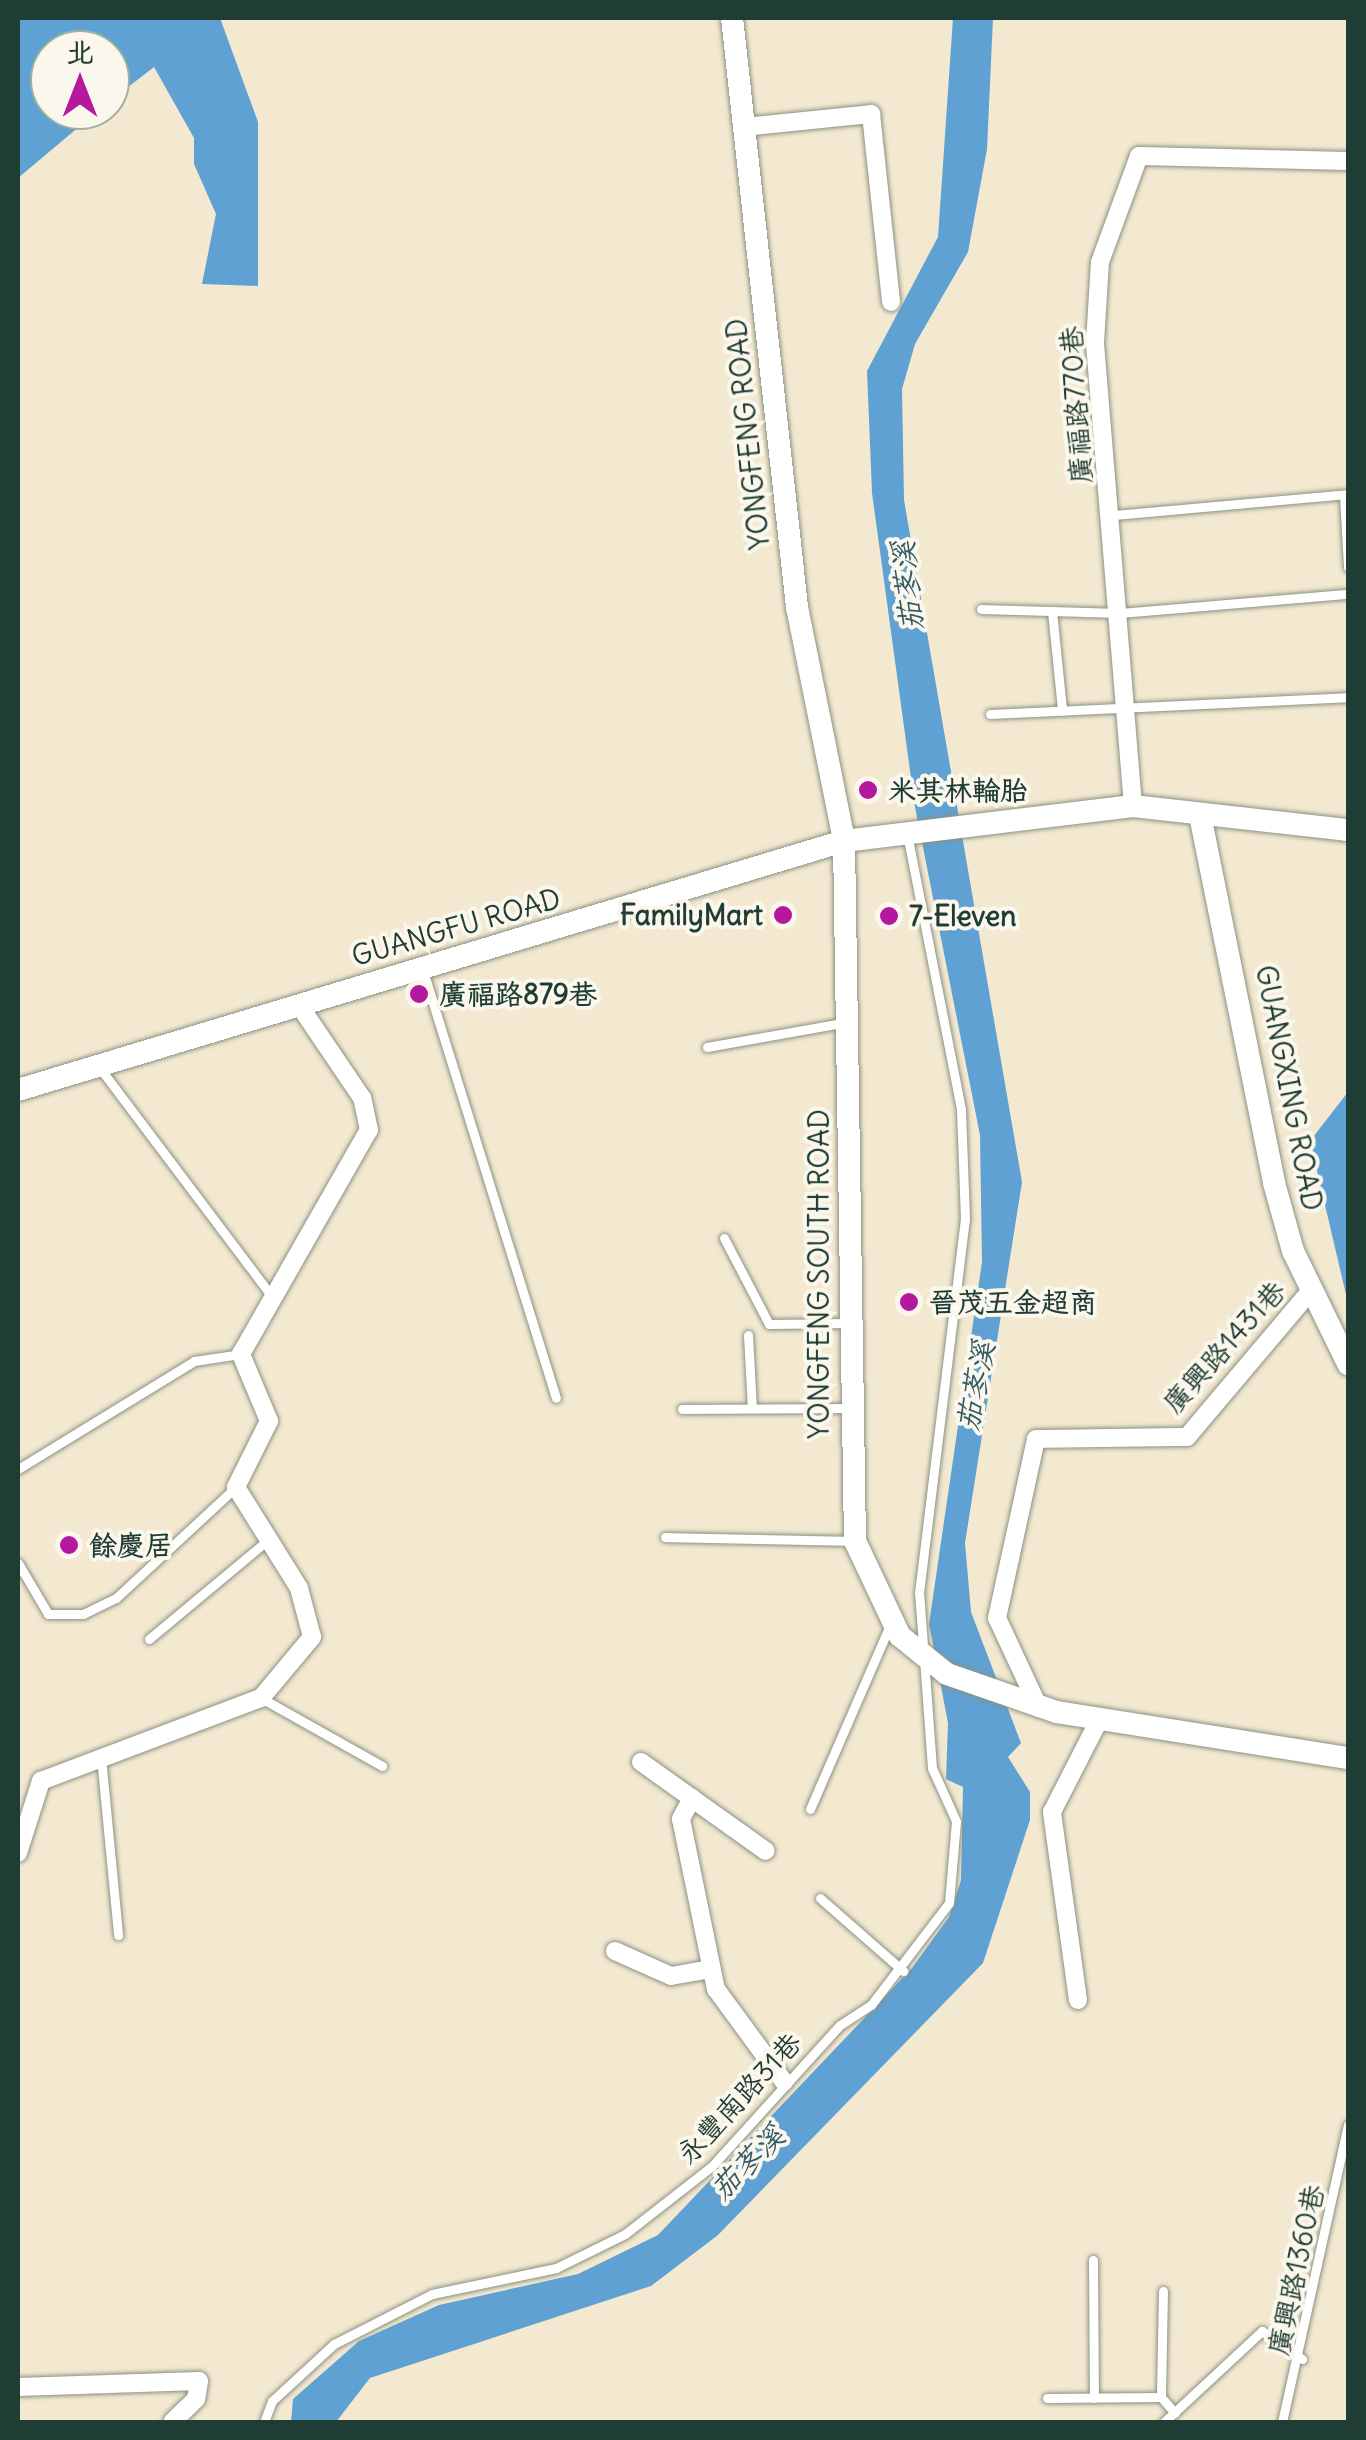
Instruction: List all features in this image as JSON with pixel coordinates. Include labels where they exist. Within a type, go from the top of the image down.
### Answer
[{"type":"street","name":"YONGFENG ROAD","points":[[732,18],[797,607],[844,841]]},
{"type":"street","points":[[744,127],[871,114],[891,302]]},
{"type":"street","name":"廣福路770巷","points":[[1133,806],[1113,515],[1095,343],[1100,262],[1138,156],[1348,161]]},
{"type":"street","points":[[1133,806],[1348,830]]},
{"type":"street","name":"GUANGFU ROAD","points":[[18,1090],[844,841],[969,821],[1133,806]]},
{"type":"street","name":"GUANGXING ROAD","points":[[1200,815],[1274,1183],[1312,1290],[1348,1364]]},
{"type":"street","name":"YONGFENG SOUTH ROAD","points":[[844,841],[850,1021],[848,1408],[855,1541],[892,1620],[925,1659],[947,1674],[1039,1708]]},
{"type":"street","points":[[18,1853],[41,1781],[100,1754],[261,1698],[312,1637],[299,1588],[236,1487],[269,1421],[241,1354],[369,1130],[362,1098],[299,1005]]},
{"type":"street","name":"廣興路1431巷","points":[[1039,1708],[997,1618],[1036,1439],[1188,1437],[1312,1290]]},
{"type":"street","points":[[1039,1708],[1348,1758]]},
{"type":"street","points":[[1078,2000],[1052,1812],[1100,1718]]},
{"type":"street","points":[[640,1762],[766,1852]]},
{"type":"street","points":[[692,1798],[681,1818],[711,1970],[784,2082]]},
{"type":"street","points":[[615,1951],[671,1976],[711,1970]]},
{"type":"street","points":[[18,2387],[198,2380],[196,2399],[172,2422]]},
{"type":"lane","points":[[1113,515],[1346,494],[1348,567]]},
{"type":"lane","points":[[981,609],[1120,612],[1348,594]]},
{"type":"lane","points":[[1052,611],[1062,710]]},
{"type":"lane","points":[[990,714],[1348,696]]},
{"type":"lane","name":"永豐南路31巷","points":[[264,2422],[292,2379],[348,2337],[432,2294],[556,2268],[625,2234],[712,2166],[784,2082],[903,1971],[949,1902],[959,1857],[956,1821],[932,1768],[925,1659],[924,1510],[965,1219],[961,1109],[910,831]]},
{"type":"lane","points":[[422,968],[556,1398]]},
{"type":"lane","points":[[708,1046],[850,1021]]},
{"type":"lane","points":[[97,1064],[274,1300]]},
{"type":"lane","points":[[724,1238],[769,1324],[848,1322]]},
{"type":"lane","points":[[748,1335],[752,1408]]},
{"type":"lane","points":[[18,1468],[194,1361],[241,1354]]},
{"type":"lane","points":[[682,1409],[848,1408]]},
{"type":"lane","points":[[18,1563],[48,1614],[83,1614],[116,1598],[236,1487]]},
{"type":"lane","points":[[666,1536],[855,1541]]},
{"type":"lane","points":[[149,1639],[269,1539]]},
{"type":"lane","points":[[810,1809],[892,1620]]},
{"type":"lane","points":[[261,1698],[382,1766]]},
{"type":"lane","points":[[100,1754],[118,1935]]},
{"type":"lane","points":[[820,1898],[903,1971]]},
{"type":"lane","name":"廣興路1360巷","points":[[1282,2422],[1302,2359],[1348,2125]]},
{"type":"lane","points":[[1093,2260],[1094,2398]]},
{"type":"lane","points":[[1163,2291],[1160,2397],[1175,2413]]},
{"type":"lane","points":[[1164,2422],[1262,2331],[1302,2359]]},
{"type":"lane","points":[[1047,2398],[1160,2397]]},
{"type":"water","points":[[18,18],[220,18],[258,122],[258,286],[202,284],[216,214],[194,164],[194,138],[154,67],[130,86],[130,30],[30,30],[30,130],[75,130],[18,178]]},
{"type":"water","name":"茄苳溪","points":[[953,18],[993,18],[987,149],[968,252],[915,344],[902,389],[904,500],[1022,1182],[965,1543],[971,1612],[1021,1743],[1008,1757],[1030,1792],[1030,1820],[983,1963],[718,2235],[651,2286],[370,2378],[336,2422],[291,2422],[293,2399],[359,2341],[439,2305],[578,2274],[658,2235],[912,1968],[949,1917],[961,1880],[963,1787],[946,1779],[948,1723],[929,1624],[982,1262],[980,1135],[915,807],[872,493],[867,371],[938,237]]},
{"type":"water","points":[[1348,1092],[1348,1303],[1310,1141]]},
{"type":"place","name":"米其林輪胎","points":[[868,790]]},
{"type":"place","name":"FamilyMart","points":[[783,915]]},
{"type":"place","name":"7-Eleven","points":[[889,916]]},
{"type":"place","name":"廣福路879巷","points":[[419,994]]},
{"type":"place","name":"晉茂五金超商","points":[[909,1302]]},
{"type":"place","name":"餘慶居","points":[[69,1545]]}]
